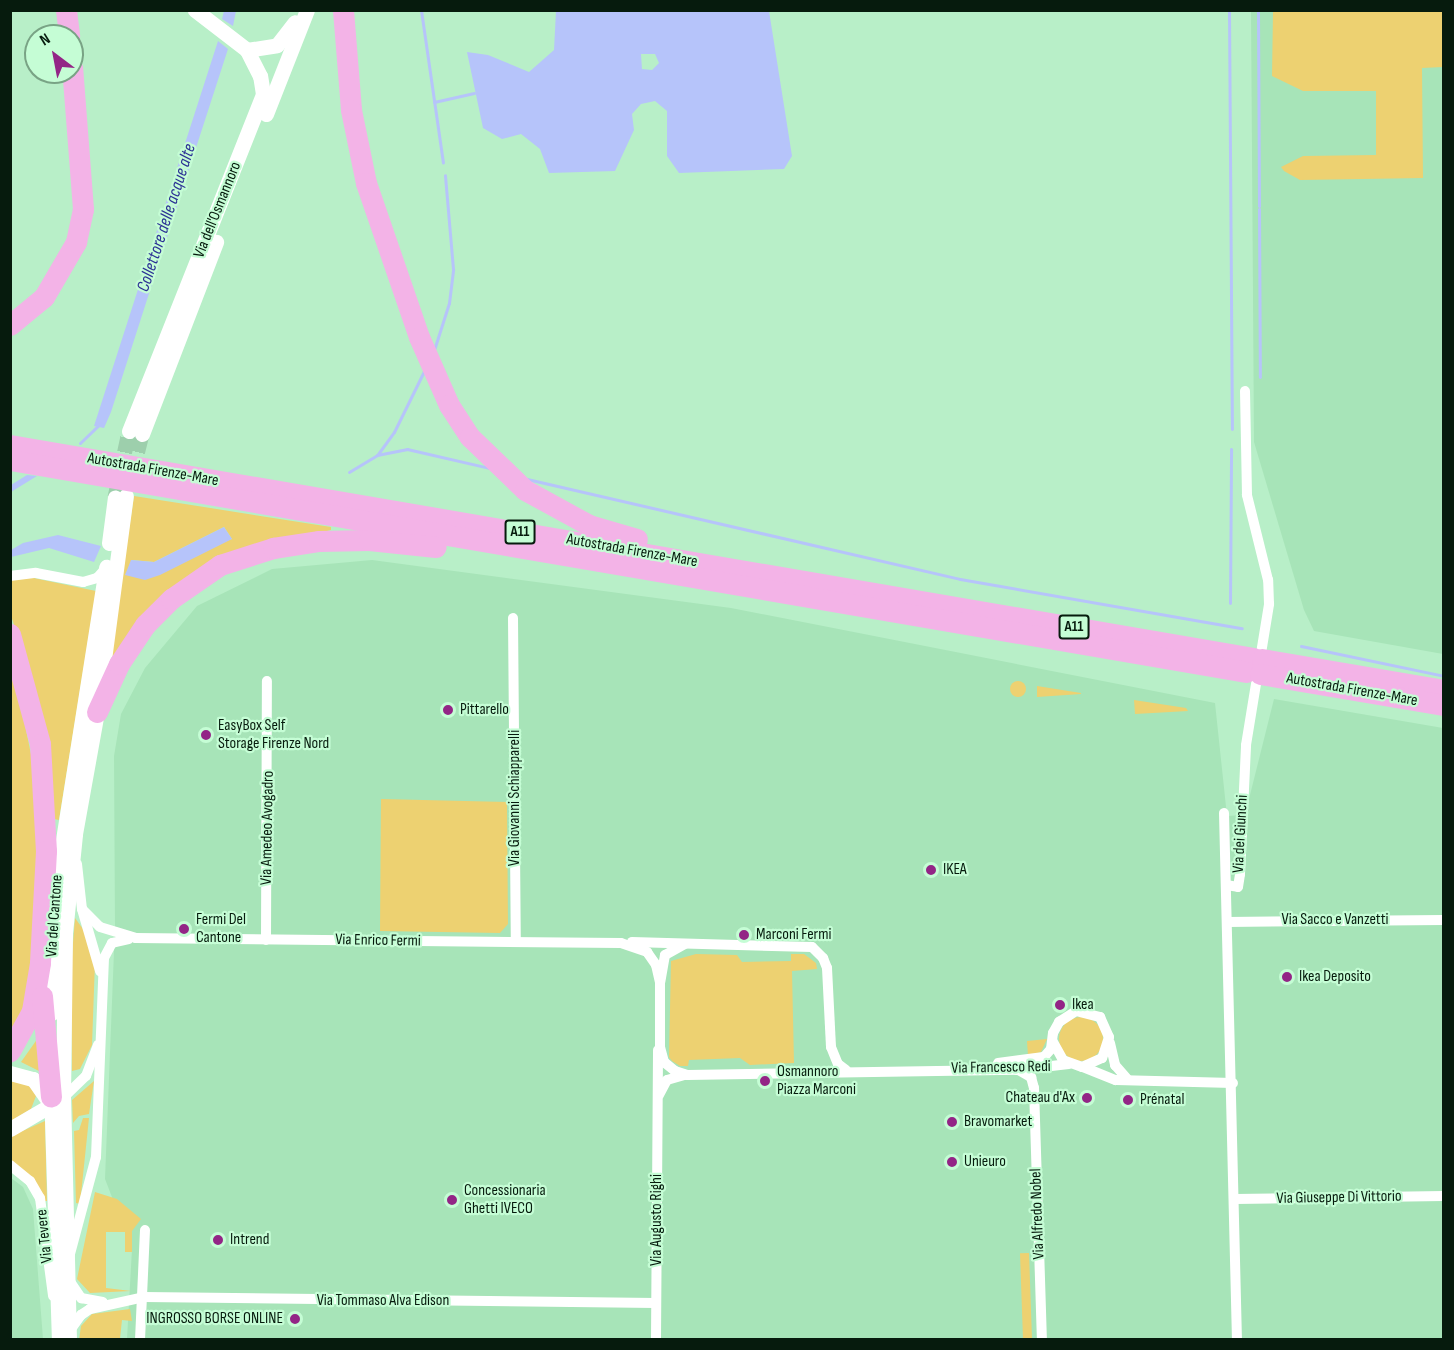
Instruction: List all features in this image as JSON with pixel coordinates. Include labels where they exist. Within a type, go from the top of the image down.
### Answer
[{"type":"highway","points":[[343,10],[351,110],[366,183],[419,337],[449,405],[470,437],[525,490],[553,509],[609,532],[894,596]]},
{"type":"highway","points":[[10,325],[44,297],[76,242],[83,209],[73,84]]},
{"type":"highway","name":"Autostrada Firenze-Mare","points":[[10,445],[47,451],[132,486],[894,596],[1256,666],[1443,705]]},
{"type":"highway","name":"Autostrada Firenze-Mare","points":[[20,462],[132,486],[628,566],[1256,666],[1443,690]]},
{"type":"highway","points":[[97,712],[130,645],[156,614],[206,572],[253,553],[319,540],[369,540],[628,566]]},
{"type":"highway","points":[[10,634],[32,706],[45,792],[40,963],[55,1100]]},
{"type":"highway","points":[[10,1051],[30,1018],[40,963]]},
{"type":"main road","points":[[247,50],[264,50],[283,41],[301,10]]},
{"type":"main road","name":"Via dell'Osmannoro","points":[[199,14],[247,50],[262,84],[261,104],[136,432],[307,10]]},
{"type":"main road","name":"Via del Cantone","points":[[66,1339],[58,1319],[51,971],[58,876],[106,566],[132,486]]},
{"type":"main road","name":"Via del Cantone","points":[[66,1339],[67,1268],[63,1123],[55,1100],[65,933],[75,834],[97,712],[132,486]]},
{"type":"main road","points":[[10,1073],[33,1079],[55,1100],[10,1129]]},
{"type":"street","name":"Via dei Giunchi","points":[[1237,1340],[1233,1083],[1226,885],[1238,886],[1240,874],[1246,745],[1263,626],[1269,604],[1268,580],[1247,495],[1245,391]]},
{"type":"street","points":[[10,576],[36,573],[86,582],[97,578],[106,566]]},
{"type":"street","name":"Via Giovanni Schiapparelli","points":[[513,618],[516,942]]},
{"type":"street","name":"Via Amedeo Avogadro","points":[[266,940],[267,681]]},
{"type":"street","points":[[1224,813],[1226,885]]},
{"type":"street","name":"Via del Cantone","points":[[67,1268],[96,1158],[100,1039],[101,984],[96,950],[82,909],[75,834]]},
{"type":"street","name":"Via Enrico Fermi","points":[[82,909],[100,927],[135,938],[621,943],[641,948],[652,956],[660,982]]},
{"type":"street","name":"Via Sacco e Vanzetti","points":[[1227,922],[1443,921]]},
{"type":"street","name":"Via del Cantone","points":[[101,984],[109,945],[135,938]]},
{"type":"street","points":[[621,943],[812,947],[823,958],[826,968],[831,1043],[837,1064],[846,1070]]},
{"type":"street","points":[[685,944],[665,955],[660,982],[659,1044],[668,1067],[687,1075]]},
{"type":"street","name":"Via Francesco Redi","points":[[932,1068],[1036,1060],[1049,1052],[1059,1022],[1080,1010],[1100,1017],[1109,1035],[1113,1061],[1127,1079]]},
{"type":"street","name":"Via Francesco Redi","points":[[807,1072],[932,1068],[1017,1070],[1056,1068],[1102,1058],[1109,1035]]},
{"type":"street","name":"Via del Cantone","points":[[55,1100],[86,1076],[100,1039]]},
{"type":"street","name":"Via Francesco Redi","points":[[1053,1042],[1058,1055],[1075,1065]]},
{"type":"street","points":[[658,1101],[667,1080],[687,1075],[807,1072],[825,1062],[831,1043]]},
{"type":"street","name":"Via Augusto Righi","points":[[656,1340],[659,1044]]},
{"type":"street","points":[[1075,1065],[1112,1079],[1233,1083]]},
{"type":"street","points":[[1017,1070],[1028,1074],[1034,1088],[1056,1068]]},
{"type":"street","name":"Via Alfredo Nobel","points":[[1034,1088],[1042,1340]]},
{"type":"street","name":"Via Tevere","points":[[10,1165],[30,1181],[42,1205],[49,1281],[58,1319]]},
{"type":"street","name":"Via Giuseppe Di Vittorio","points":[[1235,1199],[1443,1196]]},
{"type":"street","points":[[140,1340],[144,1297],[145,1230]]},
{"type":"street","name":"Via Tommaso Alva Edison","points":[[67,1268],[72,1287],[81,1298],[110,1302]]},
{"type":"street","name":"Via Tommaso Alva Edison","points":[[66,1339],[81,1315],[110,1302],[144,1297],[656,1303]]},
{"type":"shaded area","points":[[1251,11],[1443,11],[1443,654],[1314,631],[1304,610],[1254,442]]},
{"type":"shaded area","points":[[1273,11],[1443,11],[1443,67],[1422,68],[1423,178],[1300,180],[1284,171],[1281,167],[1303,156],[1376,155],[1376,91],[1303,91],[1272,76]]},
{"type":"shaded area","points":[[134,496],[331,527],[331,530],[241,551],[109,664]],"holes":[[[224,527],[232,539],[126,575],[132,560],[154,562]]]},
{"type":"shaded area","points":[[372,560],[731,608],[1215,703],[1227,816],[1245,815],[1274,699],[1443,728],[1443,1339],[127,1339],[132,1249],[105,1179],[115,926],[114,756],[121,714],[145,668],[197,606],[272,569]]},
{"type":"shaded area","points":[[24,576],[96,591],[59,820],[54,819],[28,665],[11,616],[11,580]]},
{"type":"shaded area","points":[[10,652],[41,803],[30,996],[10,1041]]},
{"type":"shaded area","points":[[1018,681],[1024,683],[1026,689],[1024,695],[1018,697],[1012,695],[1010,689],[1012,683]]},
{"type":"shaded area","points":[[1037,686],[1081,693],[1081,694],[1037,697]]},
{"type":"shaded area","points":[[1134,700],[1186,708],[1188,711],[1135,714]]},
{"type":"shaded area","points":[[381,799],[507,802],[508,924],[500,933],[380,931]]},
{"type":"shaded area","points":[[75,918],[83,929],[95,962],[92,1045],[80,1069],[72,1071],[71,968]]},
{"type":"shaded area","points":[[696,954],[737,955],[742,962],[791,961],[791,954],[804,954],[816,963],[817,969],[792,971],[794,1063],[750,1065],[740,1058],[689,1060],[688,1066],[680,1066],[672,1061],[669,1057],[671,961]]},
{"type":"shaded area","points":[[1081,1017],[1090,1018],[1097,1023],[1102,1030],[1102,1048],[1097,1055],[1090,1060],[1081,1061],[1072,1060],[1065,1055],[1060,1048],[1059,1039],[1060,1030],[1065,1023],[1072,1018]]},
{"type":"shaded area","points":[[38,1038],[39,1071],[21,1062]]},
{"type":"shaded area","points":[[1047,1039],[1041,1052],[1028,1056],[1027,1041]]},
{"type":"shaded area","points":[[11,1079],[26,1079],[36,1096],[31,1109],[11,1121]]},
{"type":"shaded area","points":[[94,1081],[89,1114],[79,1116],[73,1123],[72,1100]]},
{"type":"shaded area","points":[[83,1118],[89,1118],[80,1204],[76,1203],[74,1131],[79,1130]]},
{"type":"shaded area","points":[[45,1121],[47,1201],[34,1180],[11,1161],[11,1136]]},
{"type":"shaded area","points":[[11,1178],[23,1187],[33,1209],[43,1339],[11,1339]]},
{"type":"shaded area","points":[[95,1192],[117,1199],[141,1219],[132,1231],[132,1252],[125,1252],[125,1232],[106,1232],[106,1288],[131,1291],[90,1293],[77,1279]]},
{"type":"shaded area","points":[[1020,1253],[1029,1253],[1032,1339],[1023,1339]]},
{"type":"shaded area","points":[[130,1309],[132,1321],[122,1320],[120,1339],[79,1340],[81,1326],[92,1314]]},
{"type":"water","points":[[224,11],[236,11],[233,26],[222,19]]},
{"type":"water","points":[[556,11],[769,11],[792,156],[784,169],[679,173],[667,156],[667,111],[655,101],[641,104],[632,114],[634,130],[615,171],[549,173],[540,149],[521,134],[502,139],[483,128],[467,52],[488,55],[529,72],[554,50]],"holes":[[[641,54],[655,54],[659,63],[652,70],[642,69]]]},
{"type":"water","name":"Collettore delle acque alte","points":[[218,41],[228,49],[111,412],[104,428],[94,426]]},
{"type":"water","points":[[27,475],[37,476],[11,492],[11,485]]},
{"type":"water","points":[[224,527],[232,539],[160,575],[145,580],[125,575],[131,560],[154,562]]},
{"type":"water","points":[[58,535],[101,546],[94,562],[49,548],[11,557],[11,550],[23,543]]},
{"type":"waterway","points":[[421,10],[443,162]]},
{"type":"waterway","points":[[1229,10],[1232,429]]},
{"type":"waterway","points":[[1258,10],[1259,206]]},
{"type":"waterway","points":[[434,102],[474,93]]},
{"type":"waterway","points":[[434,350],[449,303],[453,269],[445,175]]},
{"type":"waterway","points":[[1259,209],[1260,377]]},
{"type":"waterway","points":[[378,454],[394,432],[424,371]]},
{"type":"waterway","points":[[80,443],[100,424]]},
{"type":"waterway","points":[[349,472],[377,455],[407,449],[489,468]]},
{"type":"waterway","points":[[1230,603],[1231,449]]},
{"type":"waterway","points":[[527,479],[960,579],[1242,628]]},
{"type":"waterway","points":[[1301,646],[1444,676]]},
{"type":"tunnel","points":[[115,497],[129,431]]},
{"type":"tunnel","points":[[132,474],[142,434]]},
{"type":"place","name":"Pittarello","points":[[448,710]]},
{"type":"place","name":"EasyBox Self Storage Firenze Nord","points":[[206,735]]},
{"type":"place","name":"IKEA","points":[[931,870]]},
{"type":"place","name":"Fermi Del Cantone","points":[[184,929]]},
{"type":"place","name":"Marconi Fermi","points":[[744,935]]},
{"type":"place","name":"Ikea Deposito","points":[[1287,977]]},
{"type":"place","name":"Ikea","points":[[1060,1005]]},
{"type":"place","name":"Osmannoro Piazza Marconi","points":[[765,1081]]},
{"type":"place","name":"Chateau d'Ax","points":[[1087,1098]]},
{"type":"place","name":"Prénatal","points":[[1128,1100]]},
{"type":"place","name":"Bravomarket","points":[[952,1122]]},
{"type":"place","name":"Unieuro","points":[[952,1162]]},
{"type":"place","name":"Concessionaria Ghetti IVECO","points":[[452,1200]]},
{"type":"place","name":"Intrend","points":[[218,1240]]},
{"type":"place","name":"INGROSSO BORSE ONLINE","points":[[295,1319]]}]
